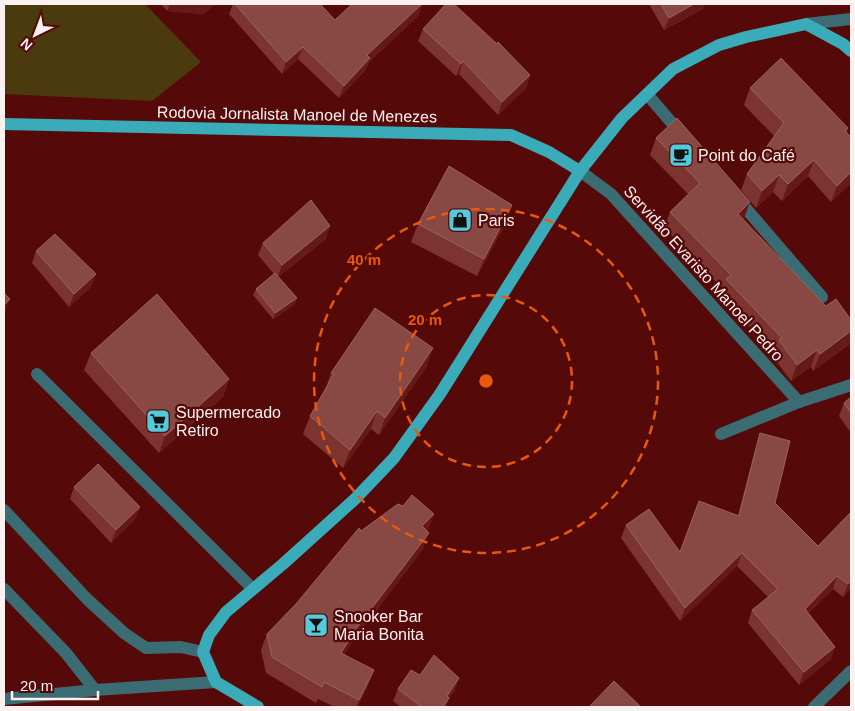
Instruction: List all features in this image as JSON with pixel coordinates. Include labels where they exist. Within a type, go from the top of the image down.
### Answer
[{"type":"main road","points":[[258,707],[216,682],[203,652],[209,635],[226,612],[355,500],[394,458],[440,394],[580,171],[622,118],[673,69],[718,45],[806,24],[843,44],[851,51]]},
{"type":"main road","name":"Rodovia Jornalista Manoel de Menezes","points":[[4,124],[511,135],[549,152],[580,171]]},
{"type":"street","points":[[806,24],[851,19]]},
{"type":"street","points":[[647,94],[692,147]]},
{"type":"street","name":"Servidão Evaristo Manoel Pedro","points":[[580,171],[610,194],[799,402]]},
{"type":"street","points":[[731,192],[822,297]]},
{"type":"street","points":[[37,374],[252,588]]},
{"type":"street","points":[[721,434],[799,402],[851,385]]},
{"type":"street","points":[[4,510],[87,599],[124,633],[146,648],[181,647],[203,652]]},
{"type":"street","points":[[4,589],[66,653],[95,690]]},
{"type":"street","points":[[814,707],[851,671]]},
{"type":"street","points":[[4,699],[95,690],[216,682]]},
{"type":"shaded area","points":[[4,4],[145,4],[201,62],[152,101],[4,94]]},
{"type":"building","points":[[235,4],[320,4],[335,20],[352,4],[422,4],[367,55],[370,58],[344,86],[303,47],[286,62]]},
{"type":"building","points":[[446,4],[454,4],[497,44],[498,42],[530,75],[502,102],[463,61],[461,64],[423,29]]},
{"type":"building","points":[[661,4],[694,4],[669,18]]},
{"type":"building","points":[[781,58],[848,128],[845,131],[851,137],[851,172],[837,186],[814,160],[788,184],[779,175],[762,191],[747,174],[784,123],[750,88]]},
{"type":"building","points":[[677,118],[750,202],[738,214],[826,306],[836,299],[851,320],[851,331],[820,354],[817,350],[797,365],[779,340],[782,338],[726,279],[731,275],[670,212],[700,183],[656,138]]},
{"type":"building","points":[[449,166],[512,205],[484,259],[418,224]]},
{"type":"building","points":[[311,200],[330,226],[282,265],[263,243]]},
{"type":"building","points":[[55,234],[96,274],[74,294],[36,251]]},
{"type":"building","points":[[275,273],[297,298],[275,313],[256,289]]},
{"type":"building","points":[[4,293],[10,299],[4,305]]},
{"type":"building","points":[[157,294],[229,379],[165,436],[91,353]]},
{"type":"building","points":[[375,308],[433,348],[385,418],[377,411],[350,450],[310,416],[334,374],[331,373]]},
{"type":"building","points":[[851,397],[851,413],[844,403]]},
{"type":"building","points":[[760,433],[790,441],[775,503],[818,546],[851,512],[851,580],[848,584],[837,576],[805,609],[835,647],[804,672],[752,610],[778,589],[742,553],[685,608],[626,525],[649,509],[680,552],[699,501],[739,516]]},
{"type":"building","points":[[98,464],[140,507],[116,530],[74,487]]},
{"type":"building","points":[[412,495],[434,514],[422,526],[429,533],[356,629],[341,653],[374,670],[359,700],[324,682],[322,687],[272,657],[267,634],[296,604],[359,528],[361,531],[398,504],[403,506]]},
{"type":"building","points":[[434,655],[459,678],[447,696],[449,698],[443,707],[422,707],[398,689],[411,670],[420,675]]},
{"type":"building","points":[[614,681],[641,707],[589,707]]},
{"type":"place","name":"Point do Café","points":[[681,155]]},
{"type":"place","name":"Paris","points":[[460,220]]},
{"type":"place","name":"Supermercado Retiro","points":[[158,421]]},
{"type":"place","name":"Snooker Bar Maria Bonita","points":[[316,625]]}]
